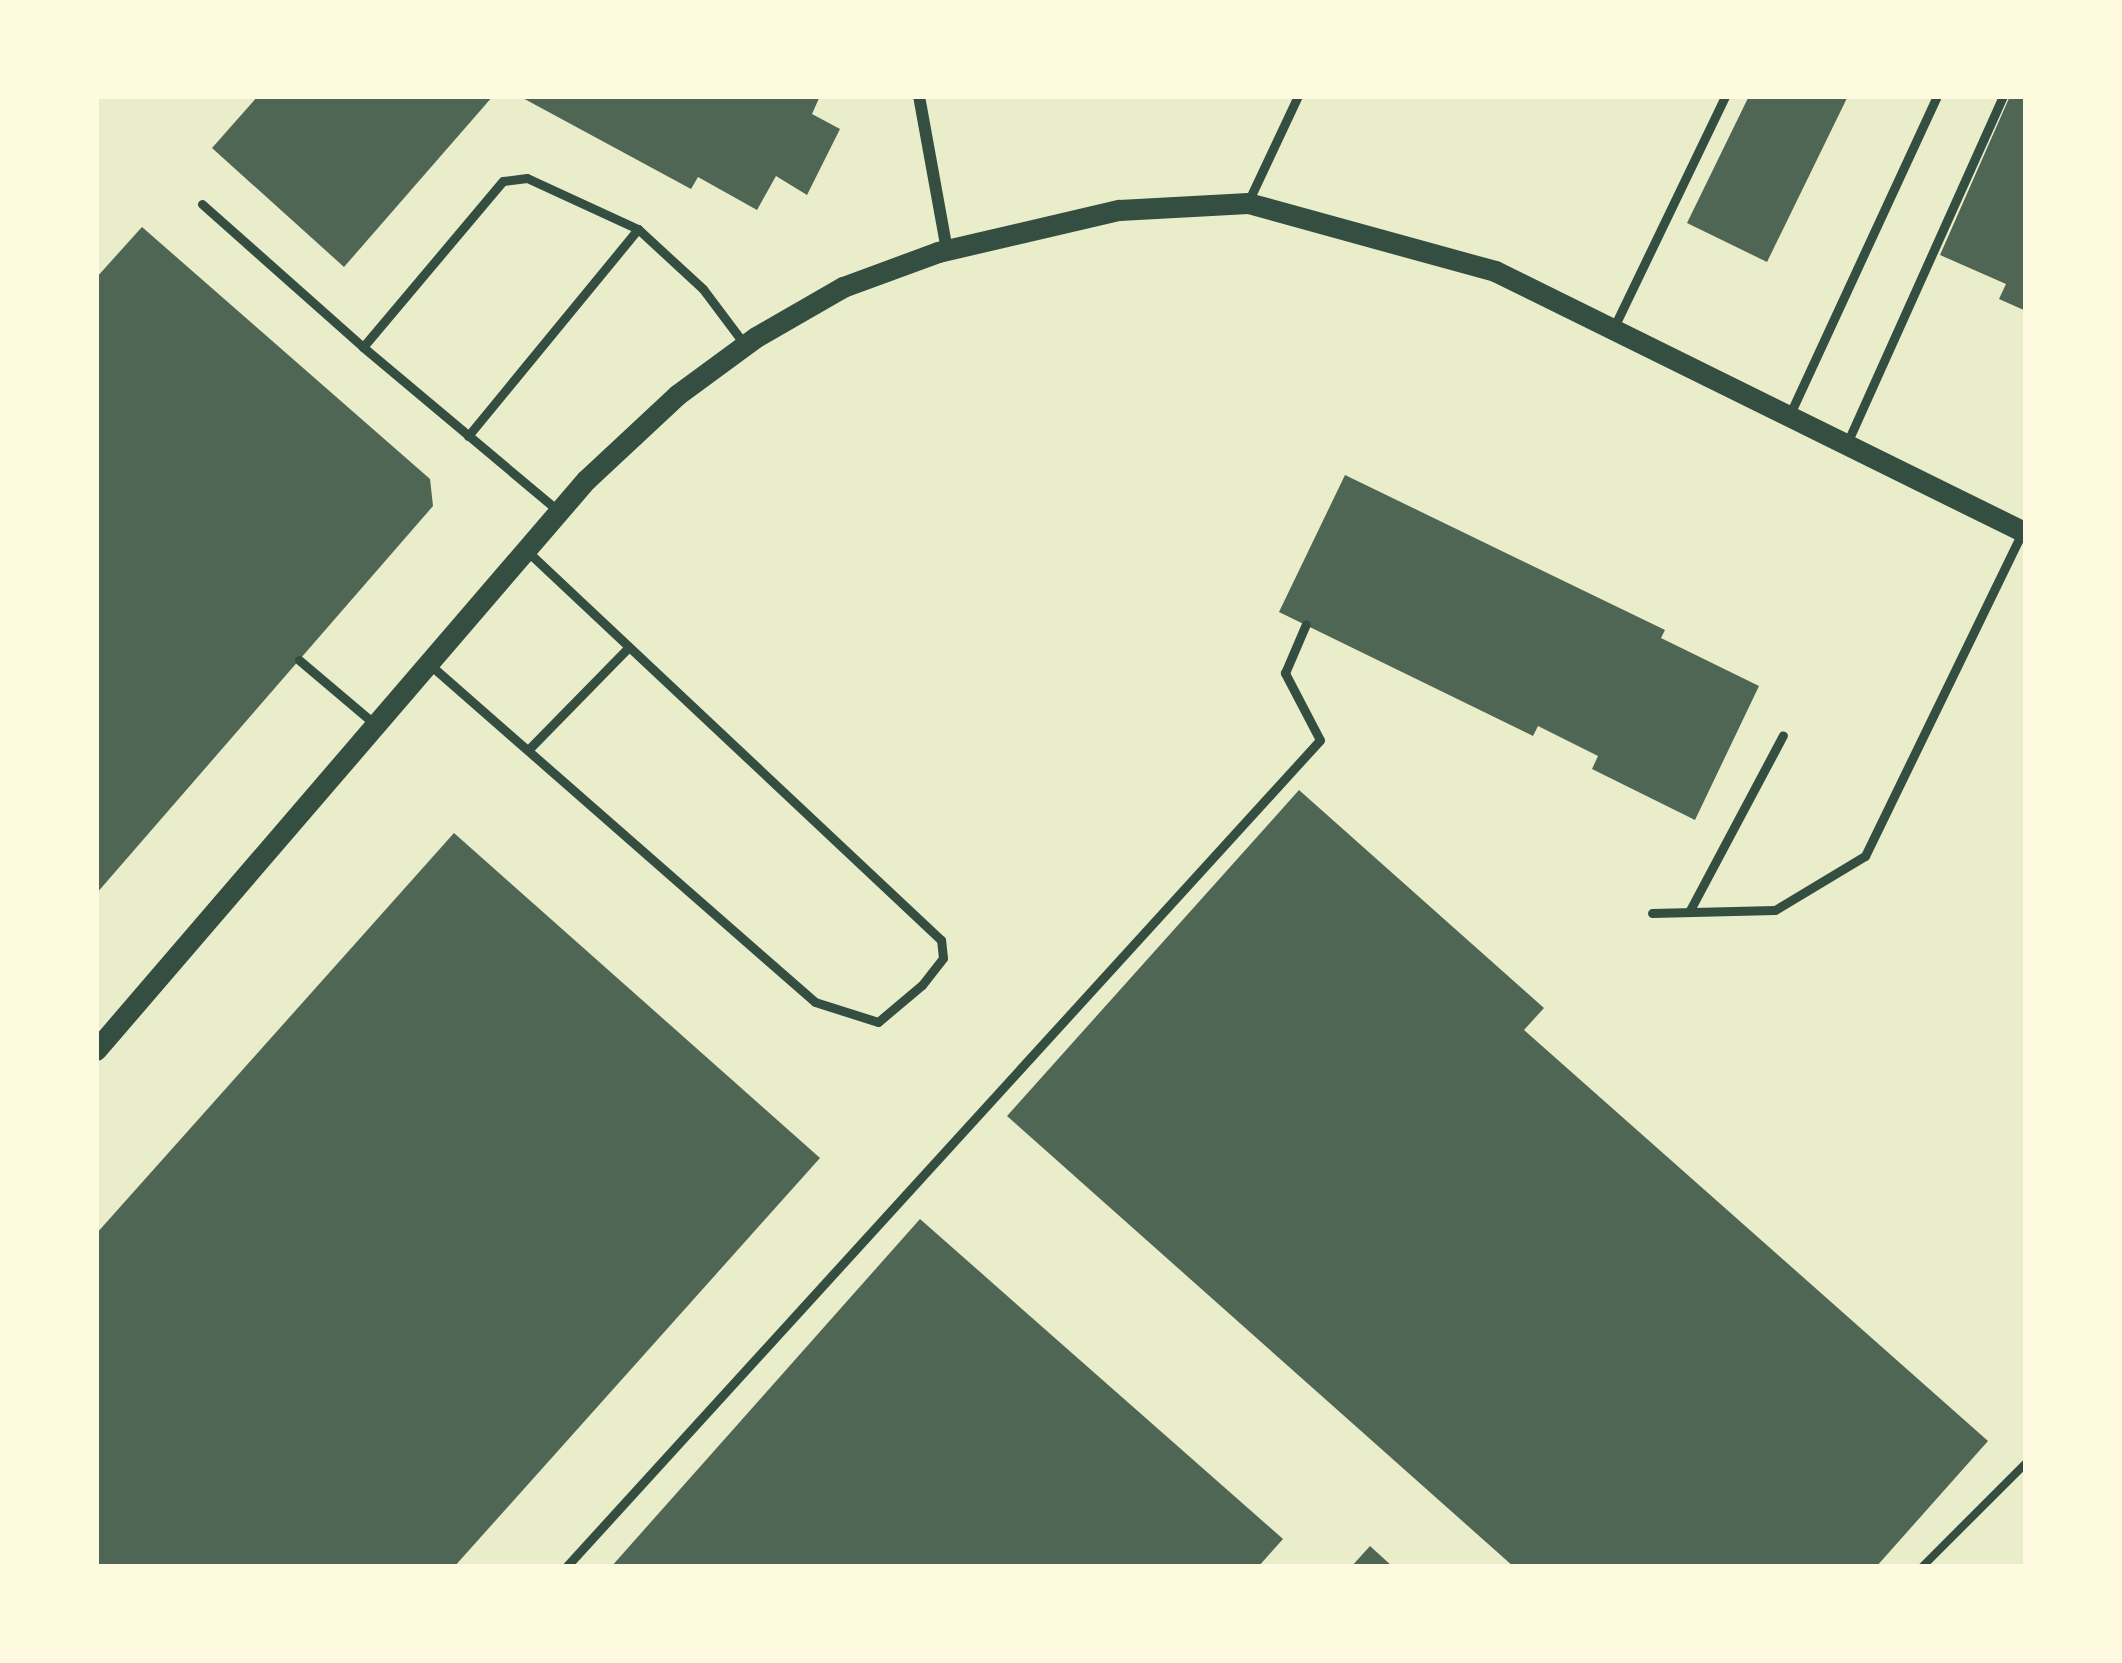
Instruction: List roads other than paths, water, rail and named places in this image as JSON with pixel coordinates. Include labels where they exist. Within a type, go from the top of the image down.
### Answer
[{"type":"street","points":[[919,96],[947,250]]},
{"type":"street","points":[[96,1050],[559,512],[677,395],[745,345],[843,286],[947,250],[1119,210],[1248,203],[1495,271],[1615,325],[1788,419],[2025,530]]},
{"type":"lane","points":[[1248,203],[1298,96]]},
{"type":"lane","points":[[1615,325],[1725,96]]},
{"type":"lane","points":[[1788,419],[1937,96]]},
{"type":"lane","points":[[1846,446],[2003,96]]},
{"type":"lane","points":[[362,347],[503,181],[526,178],[638,229],[703,290],[745,345]]},
{"type":"lane","points":[[202,204],[362,347],[559,512]]},
{"type":"lane","points":[[468,436],[638,229]]},
{"type":"lane","points":[[1652,913],[1775,910],[1865,856],[2025,530]]},
{"type":"lane","points":[[428,663],[814,1002],[878,1022],[922,985],[944,958],[941,940],[526,550]]},
{"type":"lane","points":[[566,1567],[1320,740],[1285,673],[1306,624]]},
{"type":"lane","points":[[528,750],[629,647]]},
{"type":"lane","points":[[299,660],[376,725]]},
{"type":"lane","points":[[1690,912],[1783,735]]}]
